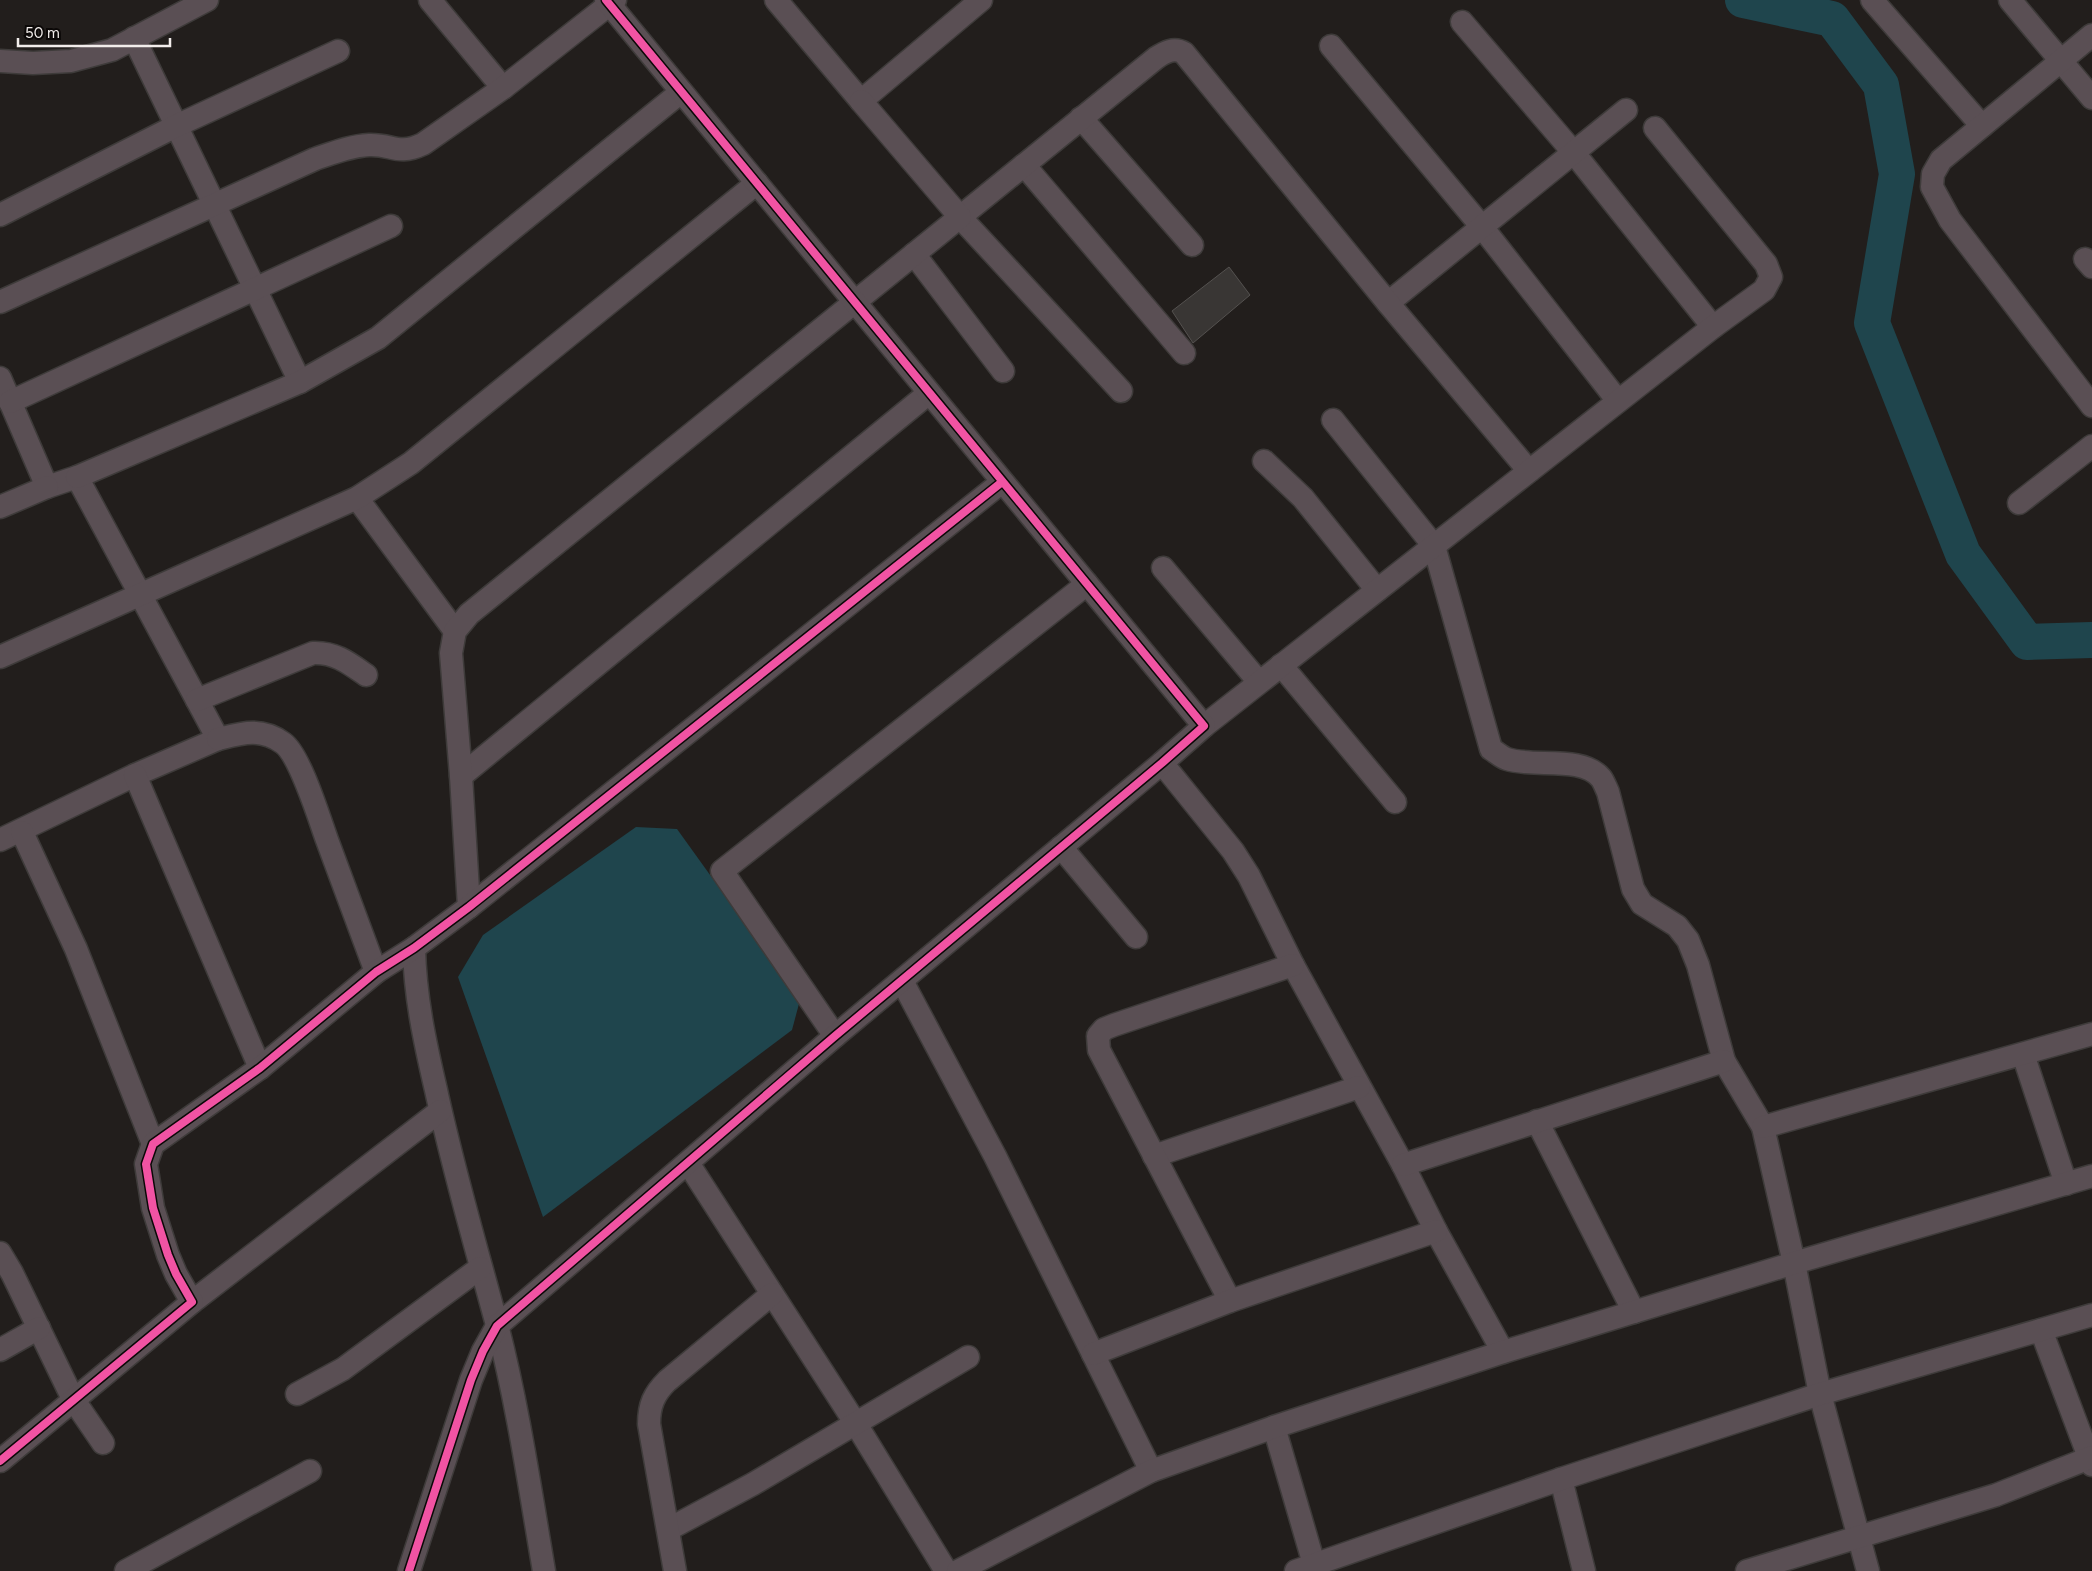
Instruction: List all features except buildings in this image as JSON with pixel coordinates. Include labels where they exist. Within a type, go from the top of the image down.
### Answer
[{"type":"street","points":[[0,61],[34,63],[71,61],[112,50],[206,0]]},
{"type":"street","points":[[430,0],[503,88]]},
{"type":"street","points":[[776,0],[960,217],[1122,391]]},
{"type":"street","points":[[861,101],[981,0]]},
{"type":"street","points":[[1872,0],[1982,126]]},
{"type":"street","points":[[2010,0],[2092,98]]},
{"type":"street","points":[[0,302],[316,159],[339,151],[371,145],[402,151],[413,149],[503,88],[611,1],[681,92],[1204,726]]},
{"type":"street","points":[[1462,22],[1574,153],[1713,327]]},
{"type":"street","points":[[2092,35],[1941,160],[1932,174],[1932,187],[1950,220],[2092,406]]},
{"type":"street","points":[[134,38],[300,382]]},
{"type":"street","points":[[1331,46],[1482,228],[1618,401]]},
{"type":"street","points":[[469,907],[451,653],[454,632],[469,614],[1081,118],[1156,58],[1172,50],[1180,50],[1184,53],[1528,471]]},
{"type":"street","points":[[0,215],[176,126],[338,51]]},
{"type":"street","points":[[0,507],[47,487],[77,477],[300,382],[378,338],[681,92]]},
{"type":"street","points":[[1388,302],[1626,110]]},
{"type":"street","points":[[1081,118],[1192,245]]},
{"type":"street","points":[[409,1571],[471,1380],[483,1351],[497,1326],[836,1036],[1204,726],[1528,471],[1713,327],[1764,290],[1771,277],[1766,264],[1655,128]]},
{"type":"street","points":[[1024,165],[1184,353]]},
{"type":"street","points":[[0,657],[356,498],[411,463],[757,183]]},
{"type":"street","points":[[47,487],[3,387],[255,289],[390,226]]},
{"type":"street","points":[[914,254],[1003,371]]},
{"type":"street","points":[[461,776],[929,393]]},
{"type":"street","points":[[1333,420],[1434,546],[1491,749],[1505,759],[1523,763],[1569,764],[1588,769],[1601,778],[1608,792],[1633,889],[1642,904],[1678,926],[1688,940],[1698,965],[1724,1061],[1763,1127],[1794,1263],[1820,1394],[1868,1571]]},
{"type":"street","points":[[2019,503],[2092,446]]},
{"type":"street","points":[[1264,461],[1304,498],[1377,590]]},
{"type":"street","points":[[77,477],[218,739]]},
{"type":"street","points":[[192,1302],[176,1274],[168,1255],[153,1208],[146,1164],[153,1144],[260,1068],[376,972],[414,948],[469,907],[1002,482]]},
{"type":"street","points":[[356,498],[454,632]]},
{"type":"street","points":[[1163,568],[1259,682]]},
{"type":"street","points":[[836,1036],[722,871],[1087,584]]},
{"type":"street","points":[[197,700],[313,653],[324,652],[340,657],[366,675]]},
{"type":"street","points":[[1281,665],[1395,802]]},
{"type":"street","points":[[0,840],[22,832],[135,776],[218,739],[248,732],[268,735],[285,744],[297,764],[376,972]]},
{"type":"street","points":[[1162,763],[1233,851],[1249,876],[1293,965],[1503,1352]]},
{"type":"street","points":[[135,776],[260,1068]]},
{"type":"street","points":[[22,832],[76,949],[153,1144]]},
{"type":"street","points":[[1061,848],[1136,937]]},
{"type":"street","points":[[414,948],[415,981],[420,1018],[440,1111],[480,1268],[497,1326],[522,1442],[544,1571]]},
{"type":"street","points":[[1230,1301],[1099,1050],[1098,1036],[1114,1024],[1293,965]]},
{"type":"street","points":[[902,981],[995,1156],[1151,1470]]},
{"type":"street","points":[[1763,1127],[2092,1034]]},
{"type":"street","points":[[2023,1054],[2066,1184]]},
{"type":"street","points":[[1403,1165],[1724,1061]]},
{"type":"street","points":[[1154,1156],[1359,1087]]},
{"type":"street","points":[[0,1461],[192,1302],[440,1111]]},
{"type":"street","points":[[1537,1121],[1634,1312]]},
{"type":"street","points":[[688,1163],[856,1424],[946,1571]]},
{"type":"street","points":[[958,1571],[1151,1470],[1274,1426],[1503,1352],[1794,1263],[2092,1176]]},
{"type":"street","points":[[1093,1354],[1230,1301],[1436,1230]]},
{"type":"street","points":[[0,1253],[12,1273],[73,1399],[103,1443]]},
{"type":"street","points":[[297,1394],[343,1369],[480,1268]]},
{"type":"street","points":[[675,1571],[649,1424],[651,1401],[667,1380],[772,1294]]},
{"type":"street","points":[[1274,1426],[1308,1569],[1561,1479],[1820,1394],[2092,1315]]},
{"type":"street","points":[[0,1350],[39,1328]]},
{"type":"street","points":[[1747,1571],[1996,1495],[2091,1460],[2040,1330]]},
{"type":"street","points":[[669,1529],[754,1484],[968,1357]]},
{"type":"street","points":[[126,1571],[310,1472]]},
{"type":"street","points":[[1561,1479],[1584,1571]]},
{"type":"water","points":[[636,827],[677,829],[800,1000],[792,1030],[543,1217],[458,977],[483,935]]},
{"type":"waterway","points":[[1743,0],[1832,19],[1881,85],[1897,174],[1872,323],[1963,554],[2027,642],[2092,640]]},
{"type":"cycle path","points":[[409,1571],[471,1380],[483,1351],[497,1326],[835,1036],[1204,726],[606,0]]},
{"type":"cycle path","points":[[0,1461],[192,1302],[176,1274],[168,1255],[153,1208],[146,1164],[153,1144],[260,1068],[376,972],[414,948],[469,907],[1002,482]]}]
